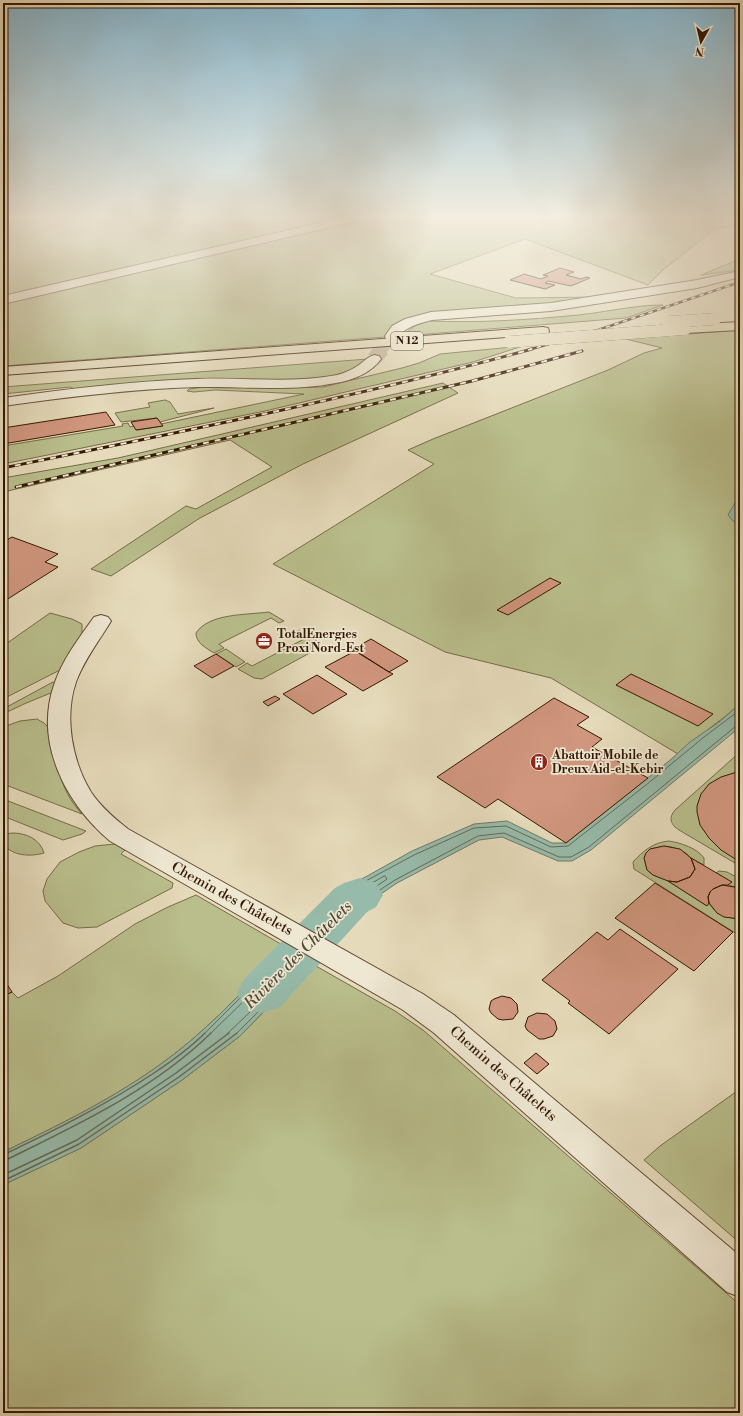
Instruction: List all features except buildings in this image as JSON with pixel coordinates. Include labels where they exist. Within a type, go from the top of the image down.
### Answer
[{"type":"highway","name":"N 12","points":[[3,371],[740,317]]},
{"type":"highway","name":"N 12","points":[[3,379],[740,326]]},
{"type":"highway","points":[[3,384],[224,363]]},
{"type":"street","points":[[3,300],[68,285]]},
{"type":"street","points":[[391,336],[397,329],[409,322],[431,316],[551,307],[690,285]]},
{"type":"street","points":[[3,402],[70,392],[126,386],[212,382],[317,382],[341,378],[357,373],[368,366],[374,359]]},
{"type":"street","name":"Chemin des Châtelets","points":[[101,621],[68,676],[58,711],[58,727],[73,783],[94,814],[119,835],[413,1002],[444,1024],[740,1279]]},
{"type":"shaded area","points":[[3,285],[470,285],[516,298],[597,297],[548,305],[444,312],[385,337],[3,366]]},
{"type":"shaded area","points":[[663,305],[626,318],[402,336],[416,325],[428,321],[466,322],[522,320],[578,315],[631,307]]},
{"type":"shaded area","points":[[740,330],[740,499],[735,503],[738,524],[740,525],[740,704],[678,754],[551,678],[445,652],[273,564],[434,464],[408,450],[608,370],[644,353],[662,348],[626,339]]},
{"type":"shaded area","points":[[523,346],[473,362],[265,411],[3,464],[3,446],[123,426],[122,424],[128,423],[130,427],[134,426],[137,430],[162,426],[161,424],[304,394],[215,390],[194,392],[187,391],[189,389],[213,386],[280,388],[323,387],[402,368],[440,354]]},
{"type":"shaded area","points":[[368,359],[357,369],[327,378],[75,389],[70,387],[3,394],[3,387]]},
{"type":"shaded area","points":[[443,383],[458,393],[303,464],[200,518],[111,576],[91,569],[186,506],[196,509],[272,467],[230,440],[3,492],[3,478],[118,458]]},
{"type":"shaded area","points":[[165,400],[170,402],[178,414],[214,408],[160,422],[157,418],[121,422],[115,413],[150,407],[148,403]]},
{"type":"shaded area","points":[[269,612],[284,621],[279,623],[271,618],[219,644],[224,648],[214,653],[202,645],[196,637],[196,633],[202,626],[219,618]]},
{"type":"shaded area","points":[[50,613],[72,619],[82,624],[80,639],[62,669],[3,699],[3,646]]},
{"type":"shaded area","points":[[299,630],[317,641],[319,644],[317,649],[262,679],[254,678],[238,669],[247,663],[252,666],[304,639],[295,633]]},
{"type":"shaded area","points":[[226,649],[245,662],[236,667],[216,654]]},
{"type":"shaded area","points":[[53,682],[56,683],[53,692],[3,714],[3,709]]},
{"type":"shaded area","points":[[37,719],[47,726],[59,772],[67,794],[82,814],[3,784],[3,727],[20,721]]},
{"type":"shaded area","points":[[740,752],[740,866],[679,830],[672,824],[671,819],[675,810]]},
{"type":"shaded area","points":[[3,799],[86,831],[82,834],[63,840],[3,816]]},
{"type":"shaded area","points":[[3,834],[23,834],[32,838],[39,844],[44,853],[27,855],[16,853],[7,848],[3,844]]},
{"type":"shaded area","points":[[669,841],[684,845],[697,851],[704,858],[704,865],[691,858],[686,853],[672,847],[664,846],[650,849],[646,853],[644,858],[647,870],[653,875],[668,881],[706,905],[709,903],[718,913],[731,918],[740,919],[740,936],[634,869],[633,862],[641,854],[658,843]]},
{"type":"shaded area","points":[[115,844],[125,850],[121,854],[173,883],[172,888],[97,927],[78,928],[63,923],[45,901],[43,891],[47,879],[60,862],[79,852],[95,846]]},
{"type":"shaded area","points":[[719,871],[727,872],[740,879],[740,888],[728,885],[731,882],[716,873]]},
{"type":"shaded area","points":[[196,895],[286,947],[207,1026],[173,1055],[151,1071],[103,1101],[3,1152],[3,996],[12,992],[18,998],[58,976],[135,924]]},
{"type":"shaded area","points":[[309,962],[395,1011],[423,1030],[740,1305],[740,1413],[3,1413],[3,1185],[81,1148],[182,1080],[240,1036],[280,995]]},
{"type":"shaded area","points":[[740,1089],[740,1243],[644,1160],[660,1146]]},
{"type":"water","points":[[740,499],[740,525],[733,521],[728,515],[735,503]]},
{"type":"water","points":[[740,704],[740,727],[591,850],[572,861],[558,861],[502,837],[479,840],[397,883],[356,911],[328,934],[312,925],[327,907],[360,880],[412,851],[474,824],[507,821],[552,843],[566,843],[669,761],[690,742],[719,722]]},
{"type":"water","points":[[286,947],[309,962],[280,995],[240,1036],[182,1080],[81,1148],[3,1185],[3,1152],[103,1101],[151,1071],[173,1055],[207,1026]]},
{"type":"waterway","name":"Rivière des Châtelets","points":[[262,993],[351,900],[360,895]]},
{"type":"tunnel","points":[[381,350],[391,336]]},
{"type":"tunnel","points":[[374,359],[382,349]]},
{"type":"railway","points":[[528,350],[598,330],[731,285]]},
{"type":"railway","points":[[3,468],[335,398],[401,383],[532,349]]},
{"type":"railway","points":[[16,487],[472,381],[582,351]]},
{"type":"place","name":"TotalEnergies Proxi Nord-Est","points":[[264,641]]},
{"type":"place","name":"Abattoir Mobile de Dreux Aid-el-Kebir","points":[[539,762]]}]
